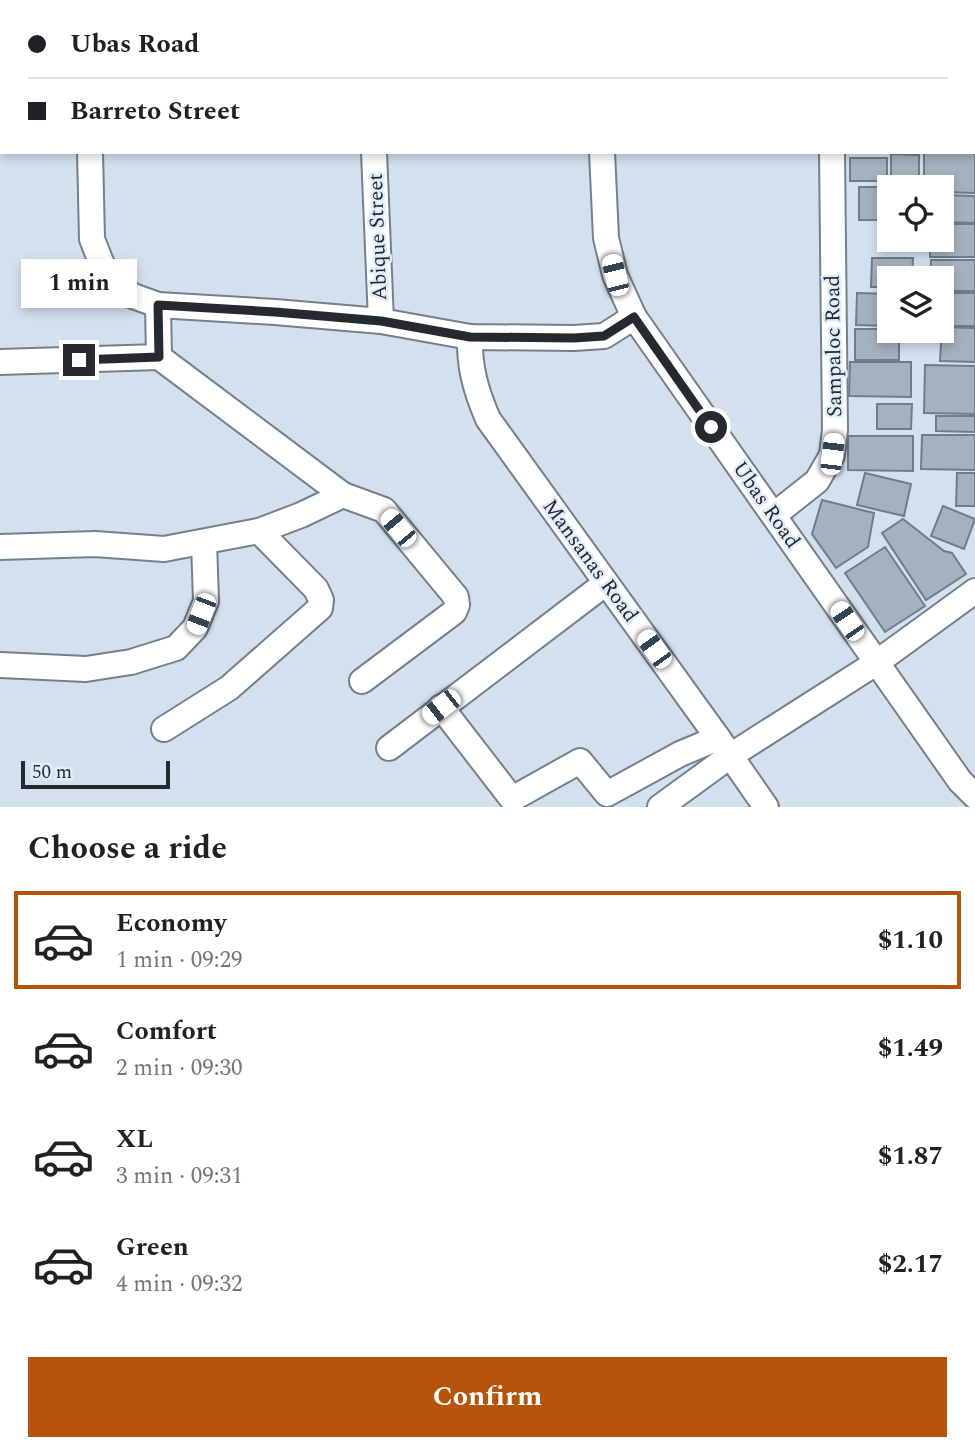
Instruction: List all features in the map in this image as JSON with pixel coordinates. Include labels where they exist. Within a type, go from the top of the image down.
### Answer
[{"type":"street","points":[[90,154],[92,239],[101,262],[112,282],[132,296],[158,305],[381,321],[470,337],[604,336],[634,317]]},
{"type":"street","name":"Abique Street","points":[[374,154],[381,321]]},
{"type":"street","name":"Ubas Road","points":[[603,154],[606,238],[615,275],[634,317],[960,781],[975,796]]},
{"type":"street","name":"Sampaloc Road","points":[[774,515],[817,481],[832,454],[835,430],[832,154]]},
{"type":"street","points":[[158,305],[159,357]]},
{"type":"street","name":"Mansanas Road","points":[[470,337],[469,358],[474,382],[488,419],[766,807]]},
{"type":"street","points":[[0,362],[159,357],[343,495],[384,510],[456,597],[457,605],[454,612],[362,681]]},
{"type":"street","points":[[0,547],[95,544],[164,549],[259,531],[343,495]]},
{"type":"street","points":[[164,729],[229,688],[320,608],[321,600],[316,589],[259,531]]},
{"type":"street","points":[[0,665],[86,669],[131,662],[176,648],[195,628],[206,601],[204,541]]},
{"type":"street","points":[[389,748],[606,583]]},
{"type":"street","points":[[660,807],[724,747],[876,663],[975,591]]},
{"type":"street","points":[[441,707],[512,799],[580,761],[607,794],[680,754],[724,747]]},
{"type":"building","points":[[891,154],[919,155],[919,175],[891,175]]},
{"type":"building","points":[[924,154],[975,154],[975,193],[954,192],[954,175],[924,175]]},
{"type":"building","points":[[850,158],[887,158],[887,175],[877,175],[877,181],[850,181]]},
{"type":"building","points":[[859,187],[877,187],[877,220],[859,220]]},
{"type":"building","points":[[954,195],[975,196],[975,223],[954,222]]},
{"type":"building","points":[[954,224],[975,224],[975,257],[930,257],[930,252],[954,252]]},
{"type":"building","points":[[872,258],[913,258],[913,266],[877,266],[877,287],[871,287]]},
{"type":"building","points":[[931,260],[975,260],[975,291],[954,291],[954,266],[931,266]]},
{"type":"building","points":[[857,293],[877,294],[877,326],[856,325]]},
{"type":"building","points":[[954,293],[975,293],[975,326],[954,326]]},
{"type":"building","points":[[954,327],[975,328],[975,362],[940,361],[941,343],[954,343]]},
{"type":"building","points":[[855,329],[877,329],[877,343],[899,343],[899,360],[855,360]]},
{"type":"building","points":[[850,362],[911,362],[911,397],[849,396]]},
{"type":"building","points":[[925,365],[975,366],[975,414],[924,413]]},
{"type":"building","points":[[877,404],[912,404],[911,429],[877,429]]},
{"type":"building","points":[[936,416],[975,416],[975,432],[936,431]]},
{"type":"building","points":[[922,435],[975,435],[975,470],[921,469]]},
{"type":"building","points":[[848,436],[913,436],[913,471],[848,470]]},
{"type":"building","points":[[865,473],[911,484],[904,516],[857,505]]},
{"type":"building","points":[[957,473],[975,473],[975,506],[956,506]]},
{"type":"building","points":[[822,500],[874,513],[868,547],[836,568],[812,534]]},
{"type":"building","points":[[943,506],[975,519],[964,549],[931,536]]},
{"type":"building","points":[[903,519],[944,551],[952,553],[966,574],[926,600],[882,533]]},
{"type":"building","points":[[885,547],[925,606],[885,632],[845,573]]},
{"type":"route","points":[[79,360],[159,357],[158,305],[381,321],[470,337],[604,336],[634,317],[711,427]]}]
